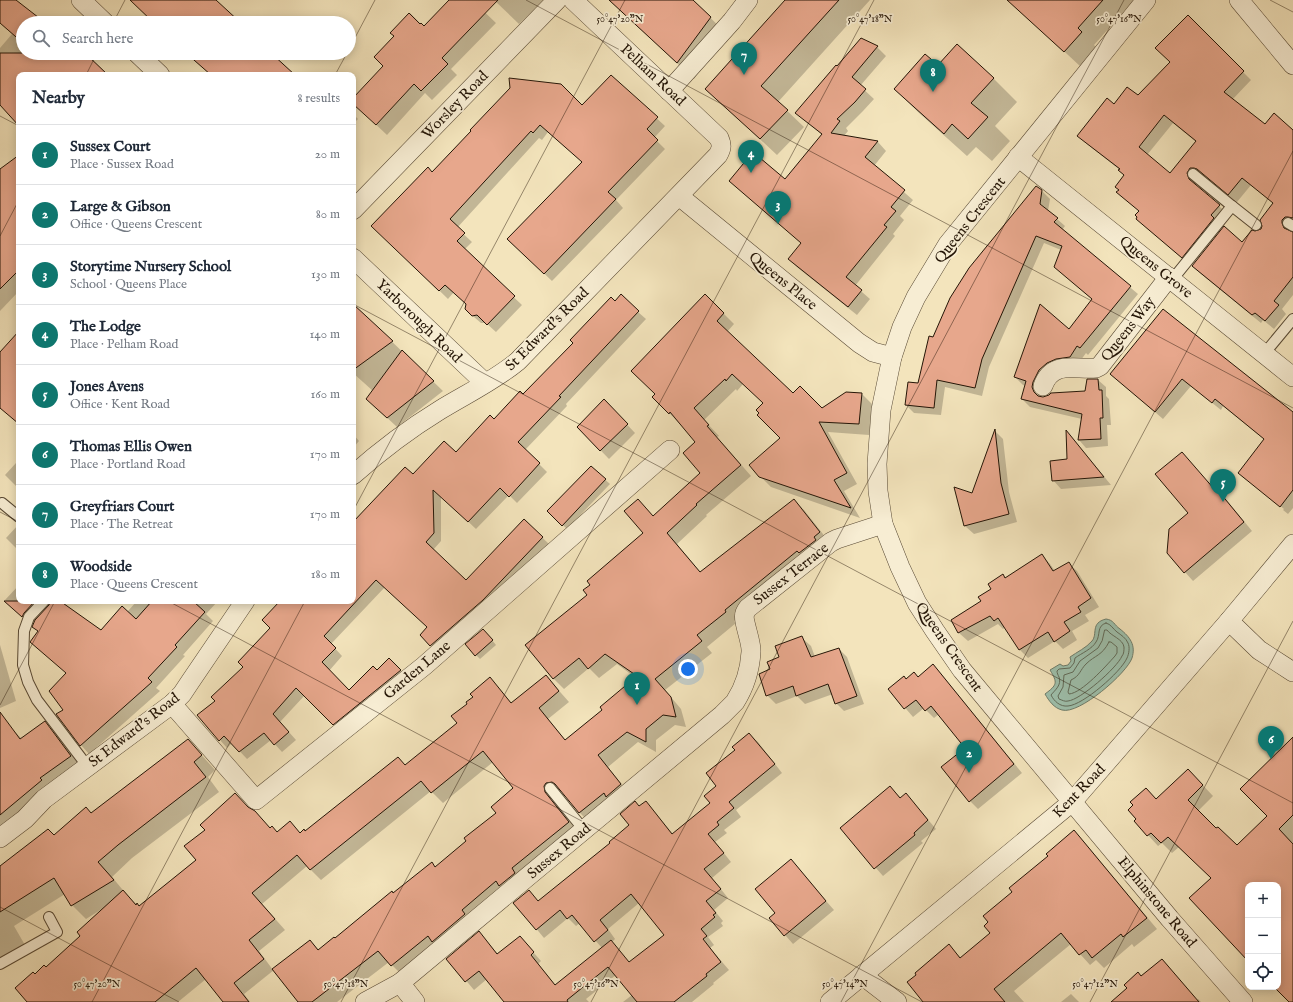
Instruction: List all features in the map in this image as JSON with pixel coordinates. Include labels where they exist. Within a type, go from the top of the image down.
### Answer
[{"type":"street","points":[[81,0],[98,16]]},
{"type":"street","name":"Worsley Road","points":[[356,207],[557,0]]},
{"type":"street","name":"Pelham Road","points":[[573,0],[719,138],[722,144],[722,149],[718,155]]},
{"type":"street","points":[[669,91],[732,21],[748,0]]},
{"type":"street","name":"Queens Crescent","points":[[1072,802],[962,670],[917,603],[900,567],[883,524],[878,491],[877,464],[881,410],[892,357],[902,327],[916,297],[944,250],[1146,0]]},
{"type":"street","points":[[1240,0],[1293,65]]},
{"type":"street","points":[[144,60],[157,72]]},
{"type":"street","name":"St Edward's Road","points":[[356,472],[373,457],[404,434],[438,411],[500,375],[519,359],[718,155]]},
{"type":"street","name":"Queens Grove","points":[[1018,157],[1293,377]]},
{"type":"street","name":"Queens Place","points":[[679,196],[859,343],[873,352],[892,357]]},
{"type":"street","name":"Yarborough Road","points":[[356,261],[485,383]]},
{"type":"street","name":"Queens Way","points":[[1043,386],[1049,374],[1054,370],[1063,368],[1096,368],[1100,366],[1170,279]]},
{"type":"street","name":"Garden Lane","points":[[172,704],[256,800],[424,666],[670,450]]},
{"type":"street","name":"Sussex Terrace","points":[[734,702],[744,684],[750,663],[751,646],[744,618],[745,612],[748,608],[831,542],[883,524]]},
{"type":"street","name":"Kent Road","points":[[830,1002],[1072,802],[1229,621],[1293,544]]},
{"type":"street","name":"St Edward's Road","points":[[0,838],[25,819],[44,799],[172,704],[182,694],[243,604]]},
{"type":"street","points":[[1229,621],[1259,650],[1293,672]]},
{"type":"street","name":"Sussex Road","points":[[365,1002],[400,983],[722,715],[734,702]]},
{"type":"street","name":"Elphinstone Road","points":[[1072,802],[1170,919],[1243,1002]]},
{"type":"street","points":[[862,975],[897,1002]]},
{"type":"street","points":[[400,983],[415,1002]]},
{"type":"lane","points":[[1192,174],[1256,225]]},
{"type":"lane","points":[[1170,279],[1232,206]]},
{"type":"lane","points":[[1264,354],[1293,319]]},
{"type":"lane","points":[[2,503],[16,515]]},
{"type":"lane","points":[[41,604],[30,617],[24,631],[23,665],[28,682],[37,700],[88,767]]},
{"type":"lane","points":[[550,788],[584,830]]},
{"type":"lane","points":[[0,964],[57,932],[49,917]]},
{"type":"water","points":[[1106,619],[1112,622],[1127,635],[1133,645],[1132,658],[1121,673],[1102,692],[1090,700],[1070,710],[1062,710],[1057,708],[1050,702],[1045,694],[1055,684],[1050,670],[1060,664],[1063,666],[1068,665],[1071,661],[1070,657],[1092,641],[1098,623]]},
{"type":"building","points":[[0,0],[16,0],[37,16],[16,16],[16,37],[0,23]]},
{"type":"building","points":[[130,0],[216,0],[233,16],[147,16]]},
{"type":"building","points":[[449,0],[498,0],[442,58],[448,64],[421,91],[414,84],[376,125],[356,107],[356,95],[383,66],[374,57],[394,36],[390,33],[409,13],[424,26]]},
{"type":"building","points":[[609,0],[693,0],[711,17],[677,63]]},
{"type":"building","points":[[785,0],[839,0],[761,86],[788,110],[760,139],[705,89]]},
{"type":"building","points":[[1007,0],[1103,0],[1078,28],[1082,32],[1064,52]]},
{"type":"building","points":[[1188,15],[1244,71],[1224,92],[1265,124],[1274,113],[1293,130],[1293,218],[1285,217],[1282,220],[1282,223],[1284,228],[1293,232],[1293,277],[1274,301],[1279,305],[1265,321],[1255,313],[1252,315],[1192,266],[1224,226],[1242,242],[1252,230],[1255,231],[1261,229],[1262,226],[1260,220],[1273,203],[1242,178],[1228,195],[1197,169],[1190,168],[1187,173],[1189,179],[1220,205],[1211,215],[1214,218],[1182,258],[1136,219],[1137,217],[1135,215],[1139,211],[1116,192],[1119,190],[1115,187],[1124,175],[1118,170],[1120,169],[1077,136],[1107,98],[1114,104],[1127,87],[1138,95],[1170,62],[1155,48]],"holes":[[[1164,115],[1196,141],[1170,173],[1139,147]]]},
{"type":"building","points":[[861,38],[878,46],[852,77],[866,89],[837,119],[840,121],[831,133],[878,141],[865,157],[905,190],[891,207],[896,211],[884,225],[887,227],[846,277],[862,290],[848,307],[788,259],[801,243],[729,181],[753,152],[785,179],[822,134],[795,113]]},
{"type":"building","points":[[957,44],[994,78],[971,103],[988,117],[968,139],[952,124],[944,134],[894,89],[925,54],[938,65]]},
{"type":"building","points":[[0,53],[16,53],[16,60],[92,60],[105,72],[16,72],[16,123],[0,105]]},
{"type":"building","points":[[194,60],[279,60],[292,72],[208,72]]},
{"type":"building","points":[[611,75],[658,117],[647,129],[658,140],[608,192],[616,199],[544,274],[507,239],[582,162],[540,125],[533,133],[531,131],[450,219],[465,233],[457,241],[515,296],[487,325],[477,315],[472,316],[465,309],[466,304],[445,285],[439,291],[371,226],[428,167],[432,172],[471,131],[470,130],[510,88],[509,78],[561,84],[582,105]]},
{"type":"building","points":[[16,157],[16,273],[0,289],[0,169]]},
{"type":"building","points":[[1036,186],[1042,190],[1040,204],[1058,218],[1054,222],[1131,286],[1080,348],[1077,346],[1070,357],[1056,359],[1047,363],[1039,370],[1032,387],[1038,396],[1043,397],[1051,393],[1085,391],[1087,379],[1098,379],[1099,390],[1102,390],[1103,418],[1100,418],[1101,439],[1078,440],[1082,414],[1021,399],[1026,381],[1014,377],[1040,304],[1069,329],[1092,299],[1054,267],[1062,246],[1036,236],[982,359],[975,388],[937,380],[934,408],[905,405],[908,382],[918,383],[929,336],[933,337],[950,298],[969,268]]},
{"type":"building","points":[[621,294],[639,311],[518,442],[540,463],[509,497],[500,488],[468,522],[433,490],[434,533],[426,542],[466,580],[524,519],[543,537],[483,600],[430,646],[420,635],[427,627],[376,580],[356,602],[356,519],[405,467],[413,474],[444,441],[456,452],[490,415],[494,419],[520,391],[523,394],[573,343],[570,340],[611,297],[615,301]]},
{"type":"building","points":[[705,294],[724,313],[717,321],[793,393],[800,386],[822,408],[846,392],[862,393],[859,424],[819,422],[847,473],[834,480],[851,508],[759,477],[749,465],[780,438],[757,415],[759,413],[756,410],[763,403],[732,374],[726,381],[725,379],[694,408],[709,425],[707,426],[741,465],[696,504],[697,505],[667,533],[700,572],[794,499],[820,532],[814,537],[816,540],[799,553],[797,551],[725,610],[726,612],[697,635],[702,641],[655,679],[671,697],[676,717],[663,715],[646,729],[646,742],[627,732],[598,755],[621,784],[606,797],[604,793],[579,813],[555,784],[552,782],[546,783],[544,786],[545,792],[569,822],[512,868],[515,873],[499,886],[496,881],[462,910],[465,914],[432,942],[428,936],[391,966],[378,951],[312,1002],[298,1002],[272,969],[310,940],[318,950],[334,937],[335,938],[392,891],[393,893],[432,862],[435,867],[466,841],[464,838],[496,813],[491,807],[513,788],[483,751],[431,793],[421,781],[310,870],[297,855],[252,893],[275,919],[249,940],[264,959],[234,983],[249,1002],[223,1002],[196,968],[155,1002],[27,1002],[15,988],[33,972],[35,974],[44,965],[46,967],[80,936],[77,932],[123,890],[136,905],[137,903],[139,906],[196,860],[184,846],[205,830],[200,825],[235,793],[248,807],[255,811],[270,828],[272,826],[277,832],[290,821],[300,833],[304,829],[305,831],[398,757],[405,765],[457,723],[451,716],[467,704],[466,702],[473,697],[470,694],[490,677],[511,703],[546,675],[559,691],[539,708],[565,740],[602,710],[600,707],[637,676],[605,654],[588,669],[579,658],[553,679],[525,645],[587,595],[583,590],[590,585],[587,581],[643,533],[624,511],[638,499],[653,516],[700,473],[683,453],[695,442],[670,412],[669,414],[652,397],[655,394],[631,371]]},
{"type":"building","points":[[356,307],[393,341],[356,368]]},
{"type":"building","points":[[1163,309],[1293,412],[1293,490],[1280,507],[1238,473],[1264,439],[1215,399],[1212,403],[1182,379],[1155,412],[1110,374]]},
{"type":"building","points":[[16,334],[16,421],[0,408],[0,352]]},
{"type":"building","points":[[402,350],[434,381],[387,418],[366,399]]},
{"type":"building","points":[[604,399],[628,424],[600,451],[577,427]]},
{"type":"building","points":[[995,429],[1001,483],[1009,514],[964,526],[954,487],[972,493]]},
{"type":"building","points":[[1066,430],[1104,477],[1052,481],[1050,461],[1067,459]]},
{"type":"building","points":[[1182,452],[1215,490],[1216,488],[1244,522],[1184,573],[1167,553],[1169,529],[1188,513],[1155,474]]},
{"type":"building","points":[[591,466],[606,479],[562,526],[547,511]]},
{"type":"building","points":[[1042,554],[1053,571],[1069,562],[1091,598],[1078,607],[1081,612],[1064,622],[1070,631],[1054,642],[1048,632],[1019,650],[998,618],[994,621],[990,616],[958,633],[951,620],[981,601],[978,597],[991,589],[988,584],[1003,574],[1005,578]]},
{"type":"building","points":[[4,601],[16,601],[16,604],[32,604],[22,617]]},
{"type":"building","points":[[64,604],[101,630],[122,606],[136,619],[149,604],[196,604],[205,612],[175,645],[177,647],[148,678],[152,682],[80,746],[56,714],[63,710],[49,691],[66,673],[30,642],[38,631],[32,627],[35,620],[49,605]]},
{"type":"building","points":[[277,604],[354,604],[324,636],[336,648],[322,662],[349,690],[373,666],[377,670],[389,658],[401,670],[333,725],[296,688],[273,714],[289,732],[274,745],[264,733],[239,752],[224,736],[219,741],[197,715],[215,701],[211,697],[243,667],[238,662],[270,628],[262,620]]},
{"type":"building","points":[[483,629],[493,640],[475,656],[465,644]]},
{"type":"building","points":[[802,636],[811,657],[839,648],[857,696],[835,704],[828,684],[796,696],[793,686],[766,696],[759,674],[770,669],[767,662],[779,657],[775,646]]},
{"type":"building","points":[[933,664],[1014,764],[969,802],[941,767],[965,748],[931,706],[925,711],[916,700],[904,709],[888,689],[904,676],[906,679],[914,672],[918,677]]},
{"type":"building","points":[[0,712],[20,739],[45,721],[71,756],[40,778],[42,780],[0,815]]},
{"type":"building","points":[[749,733],[775,764],[729,802],[734,808],[717,822],[719,825],[708,834],[724,853],[704,869],[721,889],[706,901],[716,913],[713,915],[715,917],[701,929],[707,936],[703,939],[721,962],[706,974],[707,976],[674,1002],[637,1002],[608,967],[567,1000],[568,1002],[504,1002],[479,971],[465,982],[446,959],[479,931],[497,954],[520,936],[534,952],[531,955],[555,985],[611,940],[629,962],[664,935],[631,894],[600,920],[608,930],[594,942],[572,915],[567,919],[560,910],[536,930],[513,903],[529,890],[538,901],[610,843],[609,842],[629,825],[620,814],[635,801],[639,806],[646,801],[672,834],[710,803],[704,796],[716,786],[706,773],[735,750],[732,747]]},
{"type":"building","points":[[1293,737],[1293,815],[1279,829],[1293,844],[1293,1002],[1289,1002],[1277,990],[1281,990],[1281,882],[1245,882],[1245,958],[1189,898],[1211,878],[1168,837],[1161,843],[1151,833],[1147,836],[1134,821],[1136,819],[1128,810],[1133,805],[1130,802],[1146,788],[1156,799],[1188,769],[1203,785],[1188,800],[1216,828],[1218,827],[1237,845],[1267,816],[1240,789]]},
{"type":"building","points":[[188,739],[202,755],[194,762],[206,777],[98,862],[114,880],[71,906],[54,878],[0,912],[0,866],[48,829],[54,835],[86,807],[91,813]]},
{"type":"building","points":[[890,786],[900,798],[906,793],[928,820],[914,833],[915,835],[874,869],[840,828]]},
{"type":"building","points":[[1074,830],[1147,918],[1123,937],[1121,934],[1092,958],[1086,950],[1079,955],[1061,933],[994,989],[1005,1002],[923,1002],[907,982],[916,975],[915,973],[949,944],[960,958],[990,933],[984,926],[988,922],[983,916],[1012,892],[1009,888],[1048,856],[1046,854]]},
{"type":"building","points":[[791,859],[826,901],[784,936],[769,918],[775,913],[755,889]]},
{"type":"building","points":[[1162,959],[1199,1002],[1111,1002],[1127,988],[1124,985],[1138,972],[1141,976]]},
{"type":"place","name":"Greyfriars Court","points":[[744,75]]},
{"type":"place","name":"Woodside","points":[[933,92]]},
{"type":"place","name":"The Lodge","points":[[751,173]]},
{"type":"place","name":"Storytime Nursery School","points":[[778,224]]},
{"type":"place","name":"Jones Avens","points":[[1223,502]]},
{"type":"place","name":"Sussex Court","points":[[637,705]]},
{"type":"place","name":"Thomas Ellis Owen","points":[[1271,759]]},
{"type":"place","name":"Large & Gibson","points":[[969,773]]}]
